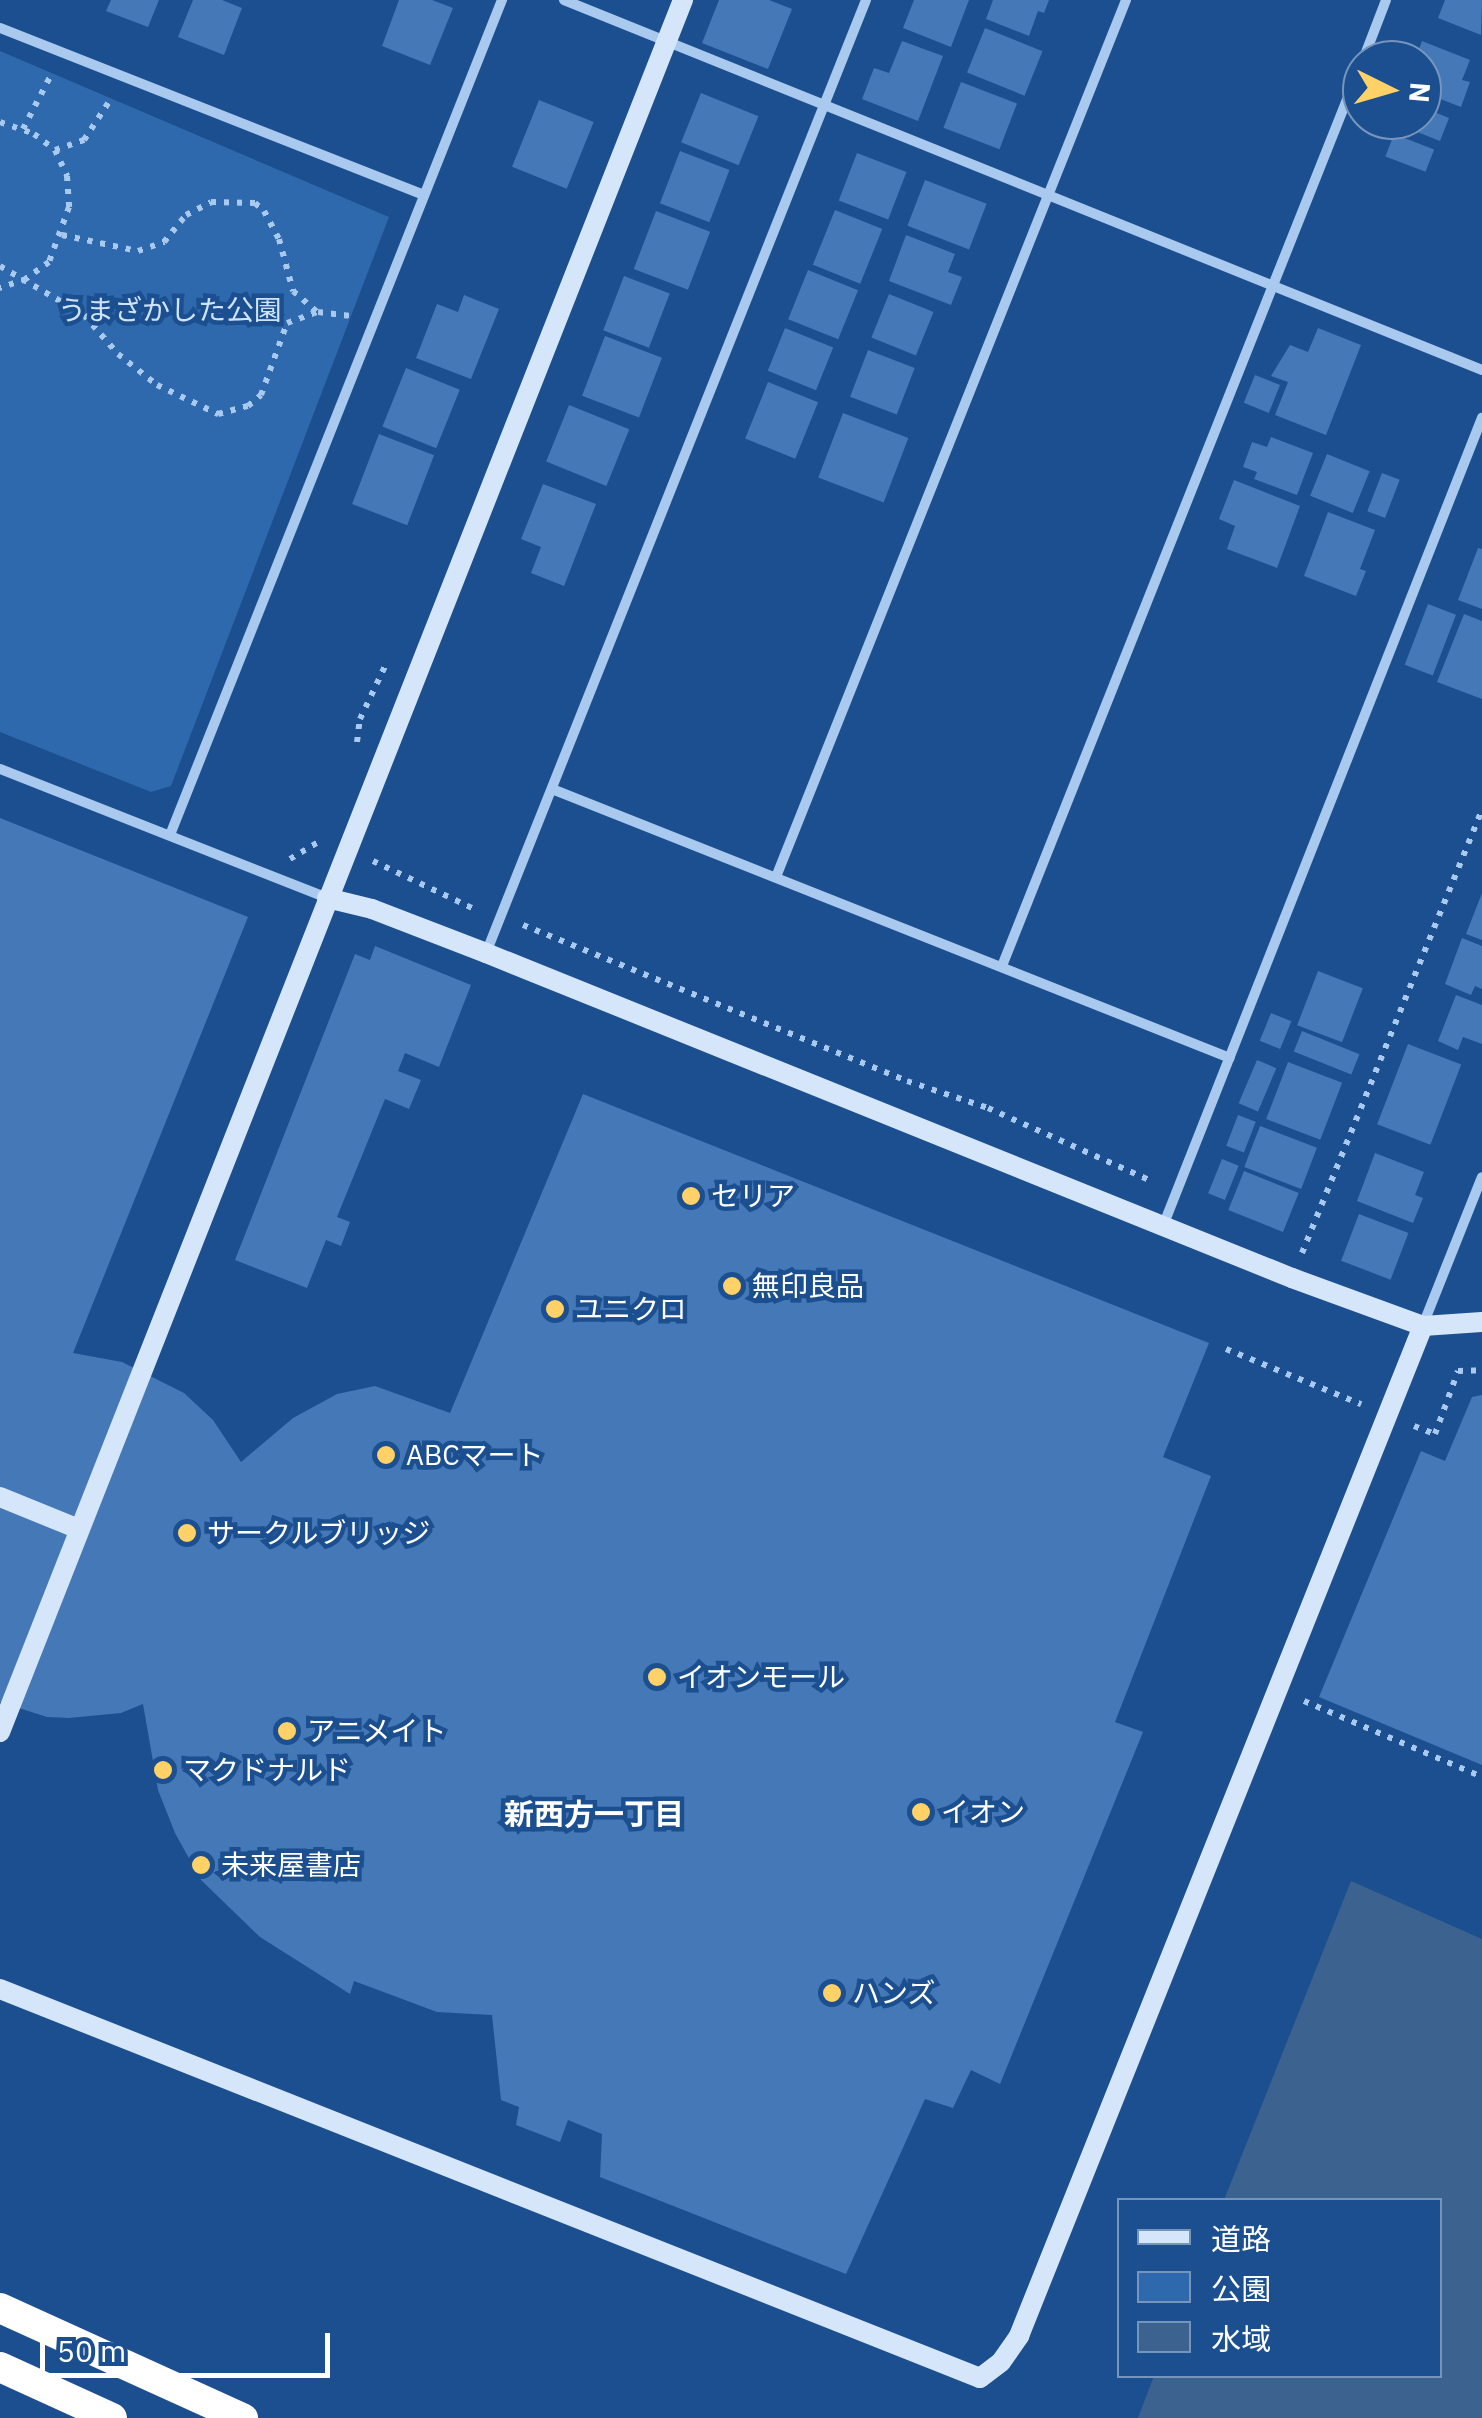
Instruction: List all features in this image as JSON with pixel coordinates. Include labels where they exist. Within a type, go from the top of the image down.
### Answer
[{"type":"highway","points":[[8,2310],[242,2418]]},
{"type":"highway","points":[[0,2367],[112,2418]]},
{"type":"street","points":[[170,835],[502,0]]},
{"type":"street","points":[[564,0],[1482,370]]},
{"type":"street","points":[[0,1732],[683,0]]},
{"type":"street","points":[[486,953],[866,0]]},
{"type":"street","points":[[776,877],[1126,0]]},
{"type":"street","points":[[1370,40],[1386,0]]},
{"type":"street","points":[[0,28],[423,196]]},
{"type":"street","points":[[1002,966],[1342,112]]},
{"type":"street","points":[[1163,1226],[1482,418]]},
{"type":"street","points":[[0,768],[327,898],[372,910],[486,953],[1292,1278],[1423,1326],[1482,1322]]},
{"type":"street","points":[[552,788],[1230,1058]]},
{"type":"street","points":[[0,1988],[980,2378],[1001,2362],[1019,2336],[1482,1177]]},
{"type":"street","points":[[0,1497],[80,1529]]},
{"type":"path","points":[[23,129],[62,54]]},
{"type":"path","points":[[55,150],[84,140],[96,128],[120,78]]},
{"type":"path","points":[[0,122],[23,129],[55,150],[67,176],[69,207],[49,262],[26,279],[0,288]]},
{"type":"path","points":[[62,235],[138,252],[164,242],[186,216],[211,202],[255,204],[270,221],[294,290],[318,312]]},
{"type":"path","points":[[0,266],[84,315],[118,354],[157,384],[218,414],[248,406],[261,395],[287,323],[318,312],[346,315],[374,325]]},
{"type":"path","points":[[1292,1278],[1482,810]]},
{"type":"path","points":[[367,858],[476,910]]},
{"type":"path","points":[[517,923],[908,1082],[988,1108],[1152,1181]]},
{"type":"path","points":[[1300,1699],[1482,1776]]},
{"type":"green space","name":"うまざかした公園","points":[[0,51],[389,217],[171,786],[151,792],[0,732]]},
{"type":"water","points":[[1351,1881],[1482,1939],[1482,2418],[1138,2418],[1153,2378],[1442,2378],[1442,2198],[1225,2198]]},
{"type":"building","points":[[111,0],[159,0],[148,27],[106,11]]},
{"type":"building","points":[[193,0],[222,0],[242,8],[224,55],[178,37]]},
{"type":"building","points":[[399,0],[432,0],[453,8],[430,65],[382,46]]},
{"type":"building","points":[[719,0],[769,0],[792,9],[768,69],[702,43]]},
{"type":"building","points":[[914,0],[969,0],[951,47],[903,28]]},
{"type":"building","points":[[993,0],[1049,0],[1044,13],[1038,11],[1029,36],[986,19]]},
{"type":"building","points":[[1445,0],[1482,0],[1481,35],[1438,18]]},
{"type":"building","points":[[985,28],[1042,51],[1025,96],[967,73]]},
{"type":"building","points":[[902,41],[943,56],[918,121],[862,99],[874,68],[889,73]]},
{"type":"building","points":[[1442,49],[1470,60],[1462,80],[1470,82],[1461,107],[1442,100]]},
{"type":"building","points":[[961,82],[1017,104],[999,149],[943,128]]},
{"type":"building","points":[[701,93],[758,116],[739,165],[681,142]]},
{"type":"building","points":[[539,100],[594,122],[567,189],[512,167]]},
{"type":"building","points":[[1442,115],[1449,118],[1442,136]]},
{"type":"building","points":[[1392,140],[1410,140],[1434,149],[1426,172],[1385,156]]},
{"type":"building","points":[[680,151],[729,170],[709,222],[660,203]]},
{"type":"building","points":[[857,153],[906,172],[888,220],[839,201]]},
{"type":"building","points":[[925,180],[987,204],[969,249],[907,226]]},
{"type":"building","points":[[835,210],[882,229],[860,284],[813,265]]},
{"type":"building","points":[[656,211],[710,232],[688,290],[634,269]]},
{"type":"building","points":[[906,235],[955,254],[948,272],[962,277],[951,305],[889,281]]},
{"type":"building","points":[[808,270],[858,290],[838,339],[788,319]]},
{"type":"building","points":[[624,276],[670,294],[649,348],[603,330]]},
{"type":"building","points":[[889,294],[934,312],[916,356],[871,338]]},
{"type":"building","points":[[464,295],[499,309],[471,379],[416,358],[437,304],[458,312]]},
{"type":"building","points":[[785,328],[833,347],[816,390],[768,371]]},
{"type":"building","points":[[1318,328],[1361,345],[1326,435],[1275,415],[1288,382],[1271,376],[1290,345],[1308,352]]},
{"type":"building","points":[[605,336],[662,358],[639,418],[582,396]]},
{"type":"building","points":[[868,350],[915,368],[897,415],[850,397]]},
{"type":"building","points":[[406,368],[460,390],[436,448],[382,426]]},
{"type":"building","points":[[1255,375],[1280,385],[1269,413],[1244,403]]},
{"type":"building","points":[[768,382],[818,402],[795,459],[745,439]]},
{"type":"building","points":[[569,405],[629,429],[606,486],[546,462]]},
{"type":"building","points":[[843,413],[908,438],[884,503],[818,477]]},
{"type":"building","points":[[379,434],[434,455],[407,525],[352,504]]},
{"type":"building","points":[[1271,437],[1313,453],[1297,495],[1254,479],[1257,472],[1243,467],[1252,442],[1267,447]]},
{"type":"building","points":[[1327,454],[1370,471],[1353,513],[1310,496]]},
{"type":"building","points":[[1382,473],[1400,480],[1385,518],[1367,511]]},
{"type":"building","points":[[1234,480],[1300,506],[1277,568],[1227,549],[1235,526],[1219,519]]},
{"type":"building","points":[[543,484],[596,504],[564,586],[531,573],[541,547],[521,539]]},
{"type":"building","points":[[1328,512],[1375,530],[1360,569],[1366,571],[1356,596],[1304,576]]},
{"type":"building","points":[[1478,548],[1482,549],[1482,609],[1458,600]]},
{"type":"building","points":[[1428,604],[1456,615],[1433,675],[1405,665]]},
{"type":"building","points":[[1464,614],[1482,621],[1482,699],[1437,682]]},
{"type":"building","name":"イオンモール","points":[[0,818],[248,917],[73,1353],[122,1362],[184,1393],[213,1420],[241,1462],[293,1418],[337,1394],[375,1386],[450,1413],[583,1094],[1209,1343],[1163,1457],[1211,1476],[1115,1722],[1143,1732],[1000,2084],[971,2070],[953,2108],[925,2099],[846,2274],[600,2177],[602,2134],[568,2120],[560,2142],[516,2125],[519,2107],[501,2100],[492,2015],[437,2012],[354,1981],[350,1994],[260,1937],[201,1880],[175,1833],[158,1790],[143,1704],[121,1713],[69,1718],[47,1717],[0,1702]]},
{"type":"building","points":[[1482,893],[1482,940],[1466,934]]},
{"type":"building","points":[[1462,938],[1482,946],[1482,989],[1475,986],[1471,995],[1445,984]]},
{"type":"building","points":[[375,946],[471,985],[439,1067],[405,1053],[398,1071],[421,1080],[409,1109],[385,1099],[337,1217],[350,1222],[341,1246],[326,1240],[307,1288],[235,1260],[355,954],[370,960]]},
{"type":"building","points":[[1318,971],[1363,988],[1342,1042],[1297,1025]]},
{"type":"building","points":[[1456,995],[1482,1005],[1482,1044],[1463,1037],[1458,1050],[1438,1041]]},
{"type":"building","points":[[1271,1013],[1291,1021],[1280,1049],[1260,1041]]},
{"type":"building","points":[[1302,1031],[1359,1054],[1351,1075],[1294,1051]]},
{"type":"building","points":[[1408,1044],[1461,1064],[1430,1145],[1377,1124]]},
{"type":"building","points":[[1257,1060],[1276,1068],[1258,1111],[1239,1103]]},
{"type":"building","points":[[1288,1062],[1342,1083],[1320,1140],[1266,1119]]},
{"type":"building","points":[[1238,1115],[1256,1122],[1244,1153],[1226,1146]]},
{"type":"building","points":[[1260,1126],[1317,1148],[1301,1189],[1244,1167]]},
{"type":"building","points":[[1375,1153],[1424,1172],[1415,1195],[1423,1198],[1413,1223],[1357,1201]]},
{"type":"building","points":[[1222,1159],[1239,1166],[1225,1200],[1208,1193]]},
{"type":"building","points":[[1244,1171],[1299,1193],[1283,1232],[1228,1210]]},
{"type":"building","points":[[1359,1214],[1408,1233],[1391,1280],[1341,1261]]},
{"type":"building","points":[[1482,1395],[1482,1765],[1319,1697],[1421,1451],[1445,1461],[1472,1397]]},
{"type":"place","name":"セリア","points":[[691,1196]]},
{"type":"place","name":"無印良品","points":[[732,1286]]},
{"type":"place","name":"ユニクロ","points":[[555,1309]]},
{"type":"place","name":"ABCマート","points":[[386,1455]]},
{"type":"place","name":"サークルブリッジ","points":[[187,1533]]},
{"type":"place","name":"イオンモール","points":[[657,1677]]},
{"type":"place","name":"アニメイト","points":[[287,1731]]},
{"type":"place","name":"マクドナルド","points":[[163,1770]]},
{"type":"place","name":"イオン","points":[[921,1812]]},
{"type":"place","name":"未来屋書店","points":[[201,1865]]},
{"type":"place","name":"ハンズ","points":[[832,1993]]},
{"type":"district","name":"新西方一丁目","points":[[594,1814]]}]
